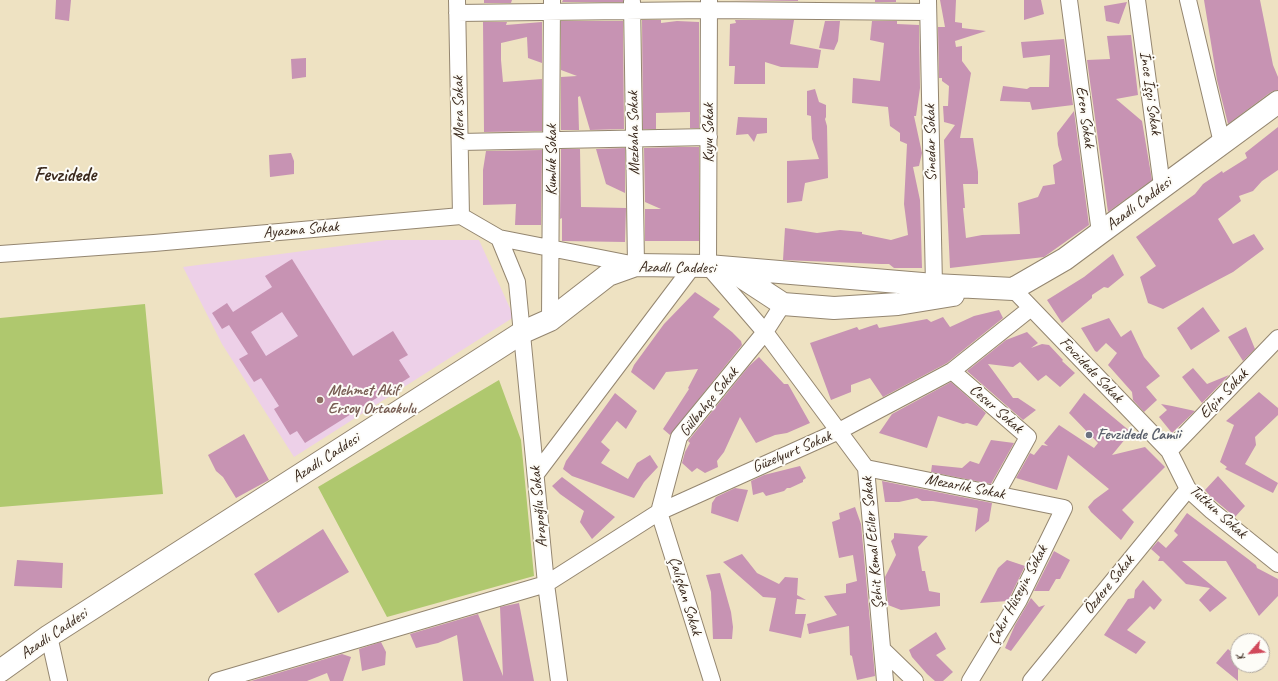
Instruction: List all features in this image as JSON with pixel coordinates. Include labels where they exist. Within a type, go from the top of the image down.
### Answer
[{"type":"street","name":"Eren Sokak","points":[[1069,0],[1100,234]]},
{"type":"street","name":"İnce İşçi Sokak","points":[[1137,0],[1162,186]]},
{"type":"street","points":[[1188,0],[1222,142]]},
{"type":"street","name":"Kuyu Sokak","points":[[701,266],[709,137],[709,5]]},
{"type":"street","points":[[457,6],[928,6]]},
{"type":"street","name":"Mera Sokak","points":[[457,6],[461,216]]},
{"type":"street","name":"Kumluk Sokak","points":[[550,320],[552,249],[552,6]]},
{"type":"street","name":"Mezbaha Sokak","points":[[632,6],[636,265]]},
{"type":"street","name":"Sinedar Sokak","points":[[928,6],[934,285]]},
{"type":"street","name":"Azadlı Caddesi","points":[[730,269],[783,304],[834,308],[898,304],[1003,289],[1065,259],[1162,186],[1278,102]]},
{"type":"street","points":[[460,142],[709,137]]},
{"type":"street","points":[[461,216],[499,238],[636,265]]},
{"type":"street","name":"Ayazma Sokak","points":[[0,254],[154,243],[461,216]]},
{"type":"street","points":[[499,238],[517,282],[523,332]]},
{"type":"street","name":"Azadlı Caddesi","points":[[0,671],[49,636],[523,332],[550,320],[608,275],[636,265],[701,266],[934,285],[1003,289]]},
{"type":"street","points":[[536,474],[701,266]]},
{"type":"street","name":"Şehit Kemal Etiler Sokak","points":[[701,266],[765,332],[866,468],[885,681]]},
{"type":"street","name":"Fevzidede Sokak","points":[[1003,289],[1031,308],[1169,451]]},
{"type":"street","name":"Gülbahçe Sokak","points":[[659,512],[679,436],[765,332],[783,304]]},
{"type":"street","name":"Güzelyurt Sokak","points":[[217,681],[546,584],[659,512],[839,431],[952,371],[1031,308]]},
{"type":"street","name":"Arapoğlu Sokak","points":[[523,332],[546,584],[559,681]]},
{"type":"street","name":"Elçin Sokak","points":[[1169,451],[1278,338]]},
{"type":"street","name":"Cesur Sokak","points":[[952,371],[1028,437],[997,493]]},
{"type":"street","name":"Tutkun Sokak","points":[[1169,451],[1188,488],[1212,511],[1278,564]]},
{"type":"street","name":"Mezarlık Sokak","points":[[866,468],[997,493],[1064,508]]},
{"type":"street","name":"Özdere Sokak","points":[[1030,681],[1188,488]]},
{"type":"street","name":"Çakır Hüseyin Sokak","points":[[970,681],[1019,600],[1064,508]]},
{"type":"street","name":"Çalışkan Sokak","points":[[659,512],[712,681]]},
{"type":"street","points":[[49,636],[59,681]]},
{"type":"street","points":[[882,649],[915,681]]},
{"type":"shaded area","name":"Mehmet Akif Ersoy Ortaokulu","points":[[386,240],[479,240],[514,317],[294,457],[222,344],[183,267]]},
{"type":"green space","points":[[145,304],[163,494],[0,507],[0,318]]},
{"type":"green space","points":[[499,380],[521,440],[534,576],[387,617],[318,487]]},
{"type":"building","points":[[56,0],[71,0],[69,21],[55,19]]},
{"type":"building","points":[[484,0],[512,0],[511,3],[484,3]]},
{"type":"building","points":[[563,0],[623,0],[623,2],[562,2]]},
{"type":"building","points":[[729,0],[798,0],[798,1]]},
{"type":"building","points":[[875,0],[896,0],[896,2],[875,2]]},
{"type":"building","points":[[940,0],[956,0],[955,22],[962,23],[962,28],[986,31],[955,41],[956,47],[962,46],[962,61],[971,73],[960,138],[973,138],[978,172],[978,184],[963,184],[965,208],[963,208],[966,238],[982,235],[1020,234],[1018,203],[1038,197],[1043,186],[1055,184],[1053,165],[1062,160],[1058,145],[1057,133],[1074,111],[1089,225],[1044,257],[950,268],[944,140],[955,125],[944,122],[943,106],[948,106],[949,86],[942,81],[942,78],[939,78],[938,27],[945,27]]},
{"type":"building","points":[[1024,0],[1041,0],[1044,14],[1024,20]]},
{"type":"building","points":[[1204,0],[1260,0],[1273,65],[1278,77],[1278,90],[1271,92],[1228,124],[1217,80]]},
{"type":"building","points":[[1127,2],[1119,24],[1106,21],[1104,6]]},
{"type":"building","points":[[642,20],[661,20],[661,23],[677,21],[699,22],[699,128],[690,128],[690,112],[656,113],[656,129],[643,129]]},
{"type":"building","points":[[735,20],[794,20],[790,44],[821,50],[818,68],[781,67],[765,62],[765,84],[734,84],[735,66],[729,66],[730,24],[736,23]]},
{"type":"building","points":[[561,21],[623,21],[624,129],[590,130],[580,96],[578,97],[579,130],[561,130],[561,77],[577,76],[561,70]]},
{"type":"building","points":[[825,21],[840,21],[838,41],[834,50],[819,48]]},
{"type":"building","points":[[872,21],[897,21],[897,24],[919,25],[920,88],[916,116],[914,116],[922,153],[919,166],[913,167],[920,200],[922,268],[894,268],[889,264],[783,260],[785,228],[817,233],[840,230],[862,232],[862,234],[891,240],[908,235],[904,204],[907,144],[900,141],[900,133],[890,126],[888,107],[852,103],[853,78],[880,81],[884,43],[870,40]]},
{"type":"building","points":[[483,22],[507,22],[506,25],[542,22],[542,63],[528,58],[527,37],[501,43],[501,60],[503,82],[542,79],[542,131],[484,132]]},
{"type":"building","points":[[1131,35],[1138,95],[1116,99],[1142,121],[1152,180],[1108,212],[1087,60],[1110,59],[1107,36]]},
{"type":"building","points":[[1064,39],[1073,105],[1032,110],[1030,102],[1000,101],[1003,86],[1027,89],[1030,87],[1049,87],[1050,55],[1023,58],[1021,42]]},
{"type":"building","points":[[306,58],[306,77],[292,79],[291,59]]},
{"type":"building","points":[[815,89],[819,102],[826,105],[825,119],[827,126],[828,178],[805,183],[802,201],[787,203],[787,161],[819,159],[812,139],[811,116],[807,115],[807,91]]},
{"type":"building","points":[[738,117],[767,118],[767,133],[757,134],[754,142],[748,134],[736,135]]},
{"type":"building","points":[[1278,127],[1278,170],[1262,181],[1253,191],[1239,196],[1241,201],[1218,219],[1233,244],[1254,234],[1264,249],[1233,272],[1163,309],[1148,303],[1140,277],[1156,266],[1136,237],[1195,194],[1203,184],[1222,171],[1223,173],[1247,158],[1245,153]]},
{"type":"building","points":[[699,147],[699,241],[645,241],[645,209],[661,209],[645,202],[644,148]]},
{"type":"building","points":[[625,148],[625,193],[606,184],[596,149]]},
{"type":"building","points":[[561,149],[580,149],[581,207],[626,208],[625,242],[562,241],[562,218],[560,219]]},
{"type":"building","points":[[542,150],[541,225],[515,225],[516,204],[483,205],[483,170],[486,151]]},
{"type":"building","points":[[291,153],[294,161],[294,174],[270,177],[269,155]]},
{"type":"building","points":[[1113,254],[1124,275],[1108,288],[1104,287],[1092,295],[1092,298],[1062,323],[1047,300],[1084,277]]},
{"type":"building","points":[[292,259],[353,356],[393,331],[408,355],[399,360],[410,377],[305,443],[297,431],[290,435],[274,409],[279,406],[261,378],[254,382],[239,359],[248,354],[229,325],[222,329],[212,313],[227,303],[233,312],[272,287],[265,276]],"holes":[[[282,312],[298,336],[266,356],[251,332]]]},
{"type":"building","points":[[695,292],[720,309],[713,317],[732,332],[741,341],[742,345],[670,435],[663,429],[689,389],[688,388],[698,369],[666,372],[654,390],[631,372],[634,365],[664,324]]},
{"type":"building","points":[[1203,307],[1220,331],[1191,350],[1177,328]]},
{"type":"building","points":[[999,310],[1003,318],[947,363],[883,397],[870,378],[851,385],[851,392],[831,400],[810,343],[857,327],[859,330],[877,324],[879,328],[927,319],[931,322],[943,317],[950,327],[974,316]]},
{"type":"building","points":[[1109,318],[1121,337],[1131,330],[1144,357],[1160,376],[1146,387],[1157,400],[1144,412],[1133,400],[1132,392],[1108,365],[1117,353],[1106,343],[1097,352],[1095,351],[1081,328]]},
{"type":"building","points":[[1246,327],[1255,349],[1243,361],[1228,337]]},
{"type":"building","points":[[1027,332],[1038,343],[1031,348],[1042,344],[1049,345],[1063,360],[1062,361],[1075,373],[1060,387],[1046,375],[1038,381],[1020,362],[1013,367],[988,364],[1013,398],[1018,398],[1036,410],[1023,420],[967,371],[1006,340]]},
{"type":"building","points":[[759,357],[784,384],[788,384],[810,423],[787,433],[775,435],[756,443],[740,417],[724,452],[717,461],[718,467],[705,473],[697,468],[692,472],[682,463],[685,452],[690,443],[688,441],[749,366]]},
{"type":"building","points":[[1193,368],[1207,384],[1229,375],[1202,403],[1182,377]]},
{"type":"building","points":[[951,382],[986,413],[977,426],[967,423],[963,424],[938,416],[927,448],[879,433],[892,414]]},
{"type":"building","points":[[1259,392],[1278,408],[1278,415],[1255,437],[1256,445],[1245,464],[1278,483],[1273,493],[1225,469],[1227,467],[1220,462],[1234,425],[1226,421]]},
{"type":"building","points":[[615,393],[637,411],[626,429],[617,421],[601,442],[610,450],[601,463],[628,479],[637,463],[650,455],[658,467],[644,482],[634,498],[572,476],[563,469],[566,461]]},
{"type":"building","points":[[1084,393],[1131,432],[1112,455],[1145,447],[1165,467],[1122,510],[1134,522],[1121,540],[1091,512],[1088,507],[1094,500],[1109,489],[1068,455],[1057,490],[1016,478],[1030,453],[1034,455],[1042,445],[1048,446],[1044,443],[1059,425],[1094,448],[1098,443],[1069,413]]},
{"type":"building","points":[[1161,404],[1195,411],[1172,433],[1159,417],[1167,410]]},
{"type":"building","points":[[244,434],[269,480],[236,498],[223,477],[216,471],[208,455]]},
{"type":"building","points":[[991,440],[1014,443],[991,484],[931,472],[932,465],[962,468],[970,461],[979,464]]},
{"type":"building","points":[[800,466],[806,478],[803,482],[787,488],[784,491],[766,496],[763,492],[753,495],[751,481],[764,475]]},
{"type":"building","points":[[1218,476],[1245,506],[1235,517],[1205,490]]},
{"type":"building","points":[[562,477],[615,517],[592,539],[580,522],[584,511],[560,494],[552,486]]},
{"type":"building","points":[[882,481],[992,503],[989,521],[975,532],[977,508],[933,501],[922,501],[917,498],[899,502],[885,502]]},
{"type":"building","points":[[735,488],[748,490],[738,522],[711,513],[712,503],[716,497]]},
{"type":"building","points":[[855,507],[861,524],[875,676],[857,680],[852,656],[850,655],[849,626],[809,634],[807,624],[837,615],[824,596],[846,593],[846,584],[857,581],[853,555],[839,558],[832,522],[840,519],[839,513]]},
{"type":"building","points":[[1187,513],[1256,565],[1257,568],[1278,579],[1278,596],[1259,616],[1226,561],[1182,561],[1227,598],[1210,612],[1199,600],[1210,588],[1186,584],[1163,561],[1158,561],[1160,557],[1151,549],[1158,541],[1166,548],[1178,535],[1174,531]]},
{"type":"building","points":[[323,529],[349,572],[278,613],[254,574]]},
{"type":"building","points":[[894,533],[928,536],[918,547],[922,571],[925,571],[929,591],[940,593],[940,606],[901,610],[888,605],[885,577],[896,555],[891,541],[894,538]]},
{"type":"building","points":[[1054,551],[1070,560],[1060,579],[1056,579],[1049,591],[1034,591]]},
{"type":"building","points":[[742,554],[757,573],[779,584],[785,577],[798,578],[797,595],[806,600],[797,599],[795,614],[806,614],[801,638],[769,631],[776,598],[763,597],[723,562]]},
{"type":"building","points":[[17,560],[63,563],[62,588],[14,586]]},
{"type":"building","points":[[1007,560],[1025,566],[1008,601],[980,603],[998,568]]},
{"type":"building","points":[[720,573],[731,612],[733,627],[732,639],[713,639],[711,592],[706,575]]},
{"type":"building","points":[[1143,580],[1162,600],[1154,610],[1150,606],[1127,630],[1146,642],[1136,654],[1104,635],[1128,599],[1134,598],[1135,590]]},
{"type":"building","points":[[1031,598],[1039,607],[1045,605],[1011,651],[1005,648],[1015,625]]},
{"type":"building","points":[[519,603],[534,681],[463,681],[457,635],[438,643],[416,648],[410,634],[478,614],[503,676],[500,607]]},
{"type":"building","points":[[936,632],[946,649],[936,655],[953,672],[943,681],[935,681],[927,674],[912,657],[909,650]]},
{"type":"building","points":[[381,642],[386,652],[385,665],[362,671],[359,649]]},
{"type":"building","points":[[1228,649],[1230,651],[1230,673],[1238,673],[1238,681],[1216,663]]},
{"type":"building","points":[[342,654],[351,657],[343,681],[330,681],[327,673],[307,681],[251,681]]},
{"type":"place","name":"Mehmet Akif Ersoy Ortaokulu","points":[[320,400]]},
{"type":"place","name":"Fevzidede Camii","points":[[1089,435]]},
{"type":"district","name":"Fevzidede","points":[[65,176]]}]
